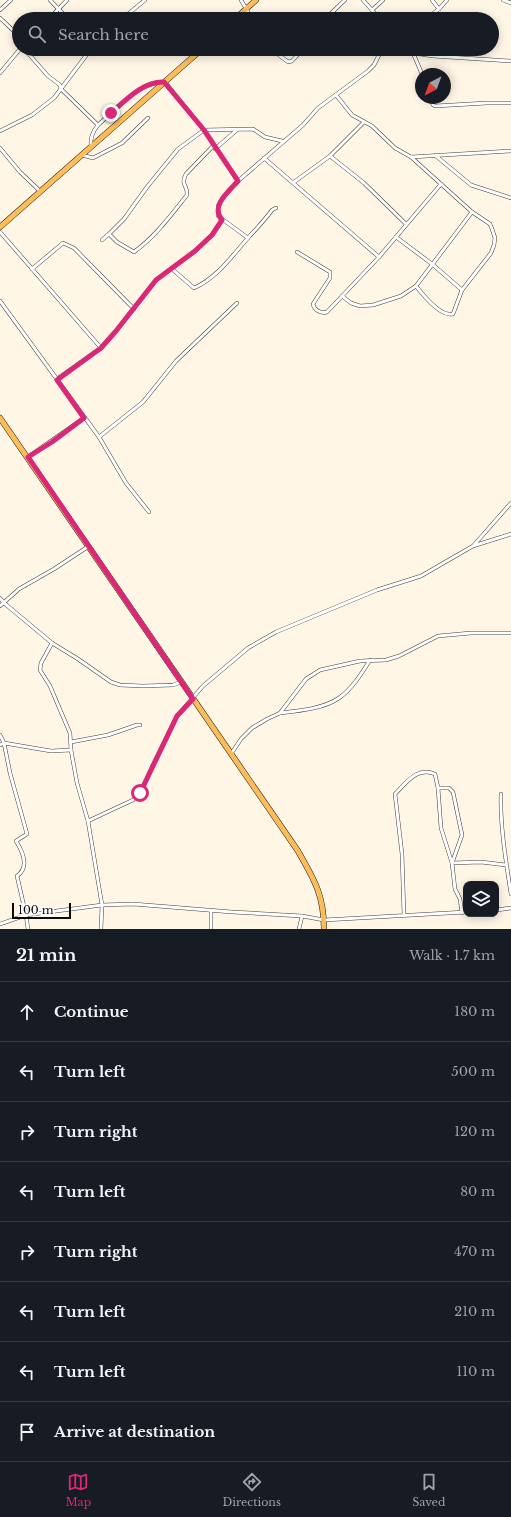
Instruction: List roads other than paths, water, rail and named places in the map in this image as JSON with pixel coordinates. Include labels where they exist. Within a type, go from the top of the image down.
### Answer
[{"type":"main road","points":[[243,12],[256,0]]},
{"type":"main road","points":[[0,227],[194,56]]},
{"type":"main road","points":[[0,418],[298,851],[313,877],[321,899],[324,929]]},
{"type":"street","points":[[0,10],[10,0]]},
{"type":"street","points":[[50,0],[62,12]]},
{"type":"street","points":[[57,12],[67,0]]},
{"type":"street","points":[[130,12],[145,0]]},
{"type":"street","points":[[242,0],[248,12]]},
{"type":"street","points":[[332,12],[345,0]]},
{"type":"street","points":[[363,0],[372,10],[383,0]]},
{"type":"street","points":[[432,0],[439,9]]},
{"type":"street","points":[[435,12],[447,0]]},
{"type":"street","points":[[503,0],[511,3]]},
{"type":"street","points":[[0,18],[12,29]]},
{"type":"street","points":[[0,73],[14,56]]},
{"type":"street","points":[[30,56],[48,76],[60,84],[61,89],[98,124]]},
{"type":"street","points":[[0,131],[44,107],[54,98],[86,56]]},
{"type":"street","points":[[280,56],[288,62],[292,62],[297,56]]},
{"type":"street","points":[[248,238],[218,216],[218,206],[222,199],[238,181],[303,125],[318,108],[368,71],[374,65],[378,56]]},
{"type":"street","points":[[415,56],[420,68]]},
{"type":"street","points":[[433,56],[511,61]]},
{"type":"street","points":[[91,147],[90,140],[92,132],[98,124],[138,90],[158,82],[164,82],[204,130],[238,181]]},
{"type":"street","points":[[336,95],[352,115],[372,126],[395,148],[411,157],[472,212],[490,224],[495,238],[491,253],[462,290],[454,312],[450,315],[440,310],[424,296],[416,286]]},
{"type":"street","points":[[433,104],[435,106],[511,103]]},
{"type":"street","points":[[81,155],[93,158],[122,143],[148,118]]},
{"type":"street","points":[[294,182],[330,156],[364,122]]},
{"type":"street","points":[[109,234],[117,242],[134,252],[141,247],[152,237],[188,196],[188,191],[183,184],[183,179],[186,174],[214,147],[238,129]]},
{"type":"street","points":[[102,240],[124,220],[178,149],[204,130],[253,129],[265,137],[282,142]]},
{"type":"street","points":[[0,148],[23,176],[34,184],[40,191]]},
{"type":"street","points":[[411,157],[511,151]]},
{"type":"street","points":[[330,156],[364,183],[406,224]]},
{"type":"street","points":[[436,156],[471,185],[511,198]]},
{"type":"street","points":[[264,158],[294,182],[379,257]]},
{"type":"street","points":[[298,252],[330,272],[330,278],[314,301],[313,306],[321,313],[327,312],[379,257],[441,184]]},
{"type":"street","points":[[172,269],[194,288],[200,286],[233,258],[272,210],[276,208]]},
{"type":"street","points":[[342,296],[351,303],[360,306],[373,305],[401,296],[416,286],[472,212]]},
{"type":"street","points":[[57,380],[101,348],[156,280],[195,251],[212,235],[222,220]]},
{"type":"street","points":[[0,232],[101,348]]},
{"type":"street","points":[[396,237],[432,264],[462,290]]},
{"type":"street","points":[[32,269],[63,243],[74,248],[134,309]]},
{"type":"street","points":[[0,301],[99,437],[126,483],[149,512]]},
{"type":"street","points":[[99,437],[143,402],[176,361],[237,303]]},
{"type":"street","points":[[28,457],[52,442],[84,418]]},
{"type":"street","points":[[473,546],[511,503]]},
{"type":"street","points":[[88,821],[134,800],[140,793],[177,716],[203,686],[248,648],[276,632],[377,590],[420,576],[473,546],[511,534]]},
{"type":"street","points":[[0,606],[18,589],[54,569],[89,546]]},
{"type":"street","points":[[0,598],[52,643],[111,682],[120,685],[163,686],[181,682]]},
{"type":"street","points":[[280,713],[306,679],[320,670],[370,660],[386,660],[399,656],[438,636],[471,632],[511,633]]},
{"type":"street","points":[[52,643],[41,663],[40,670],[50,686],[70,733],[71,750],[77,783],[88,821],[102,905],[101,929]]},
{"type":"street","points":[[231,754],[241,739],[252,728],[267,719],[280,713],[313,709],[339,698],[356,681],[370,660]]},
{"type":"street","points":[[71,742],[108,735],[140,725]]},
{"type":"street","points":[[0,735],[27,834],[16,841],[24,853],[24,868],[22,873],[17,876],[28,929]]},
{"type":"street","points":[[2,744],[51,750],[71,750]]},
{"type":"street","points":[[0,924],[26,915],[102,905],[133,904],[302,916],[324,920],[462,913],[460,899],[454,889],[452,863],[441,828],[438,788],[435,774],[426,772],[414,774],[395,794],[402,854],[404,915]]},
{"type":"street","points":[[438,788],[449,788],[453,792],[462,835],[452,863]]},
{"type":"street","points":[[501,794],[500,807],[506,865],[511,894]]},
{"type":"street","points":[[452,863],[481,862],[506,865]]},
{"type":"street","points":[[499,910],[511,908]]},
{"type":"street","points":[[211,910],[211,929]]},
{"type":"street","points":[[299,929],[302,916]]}]
